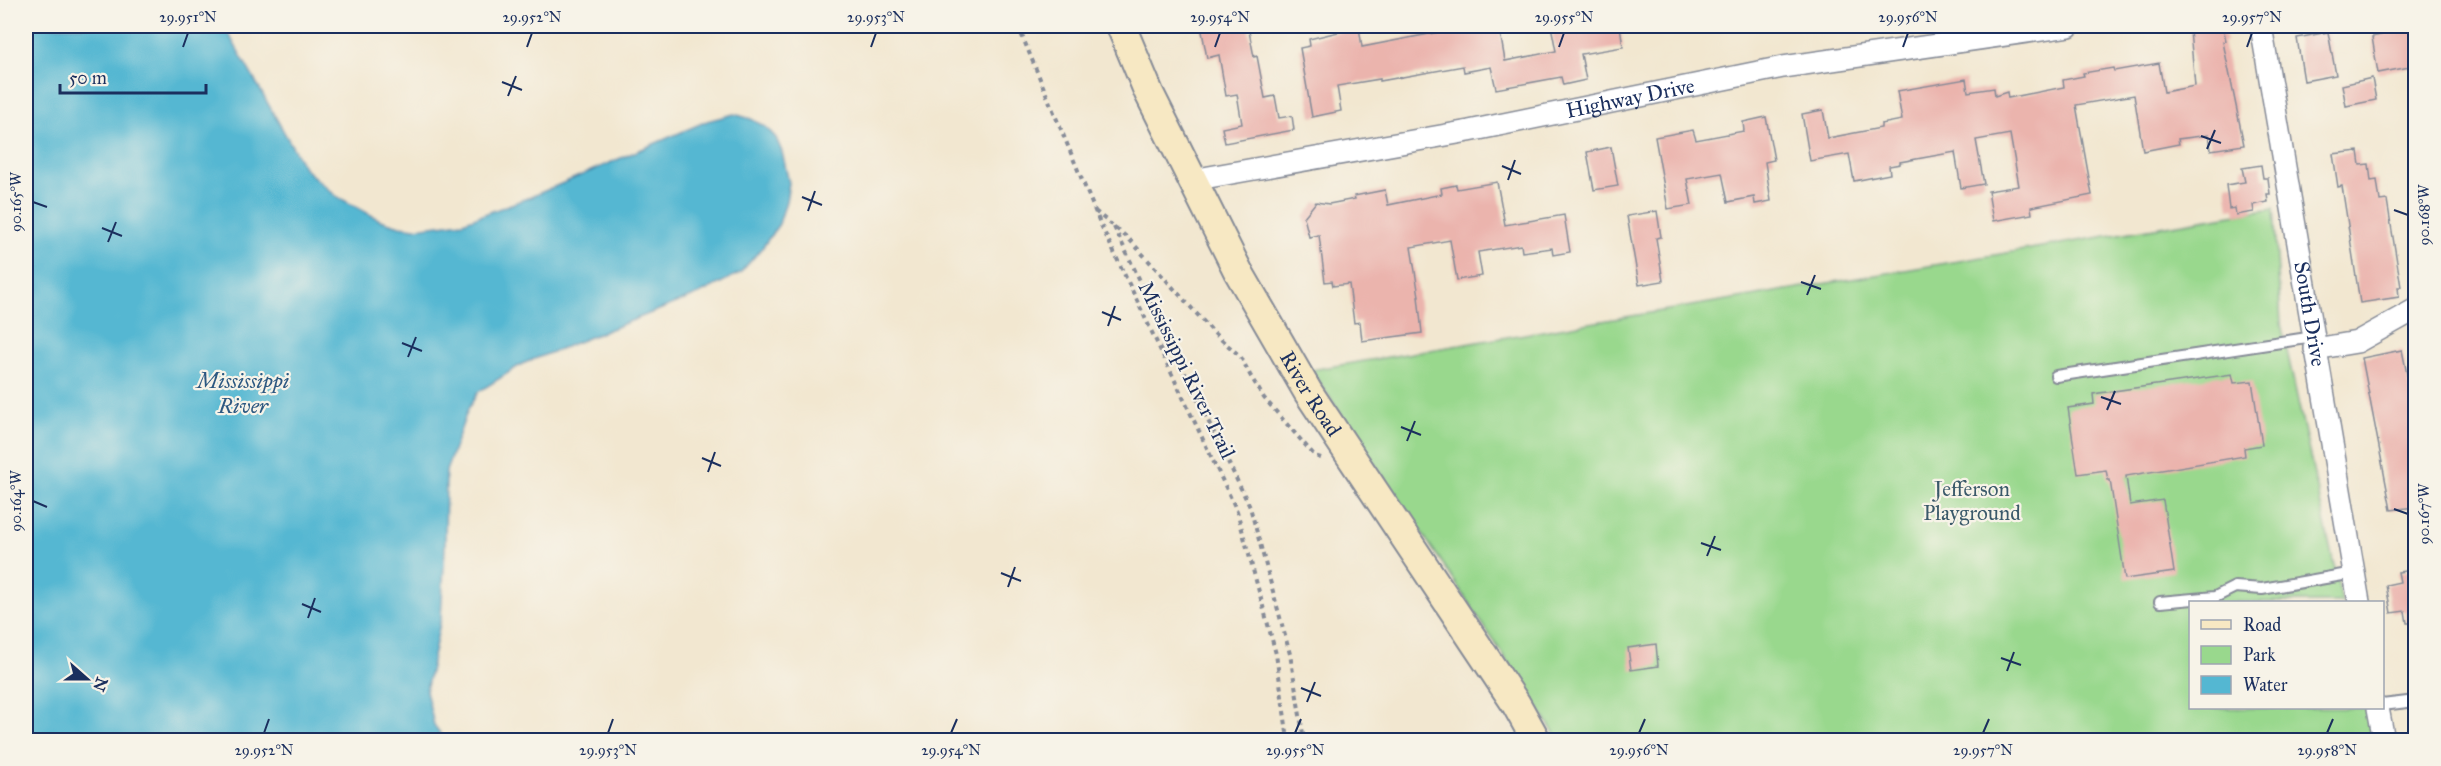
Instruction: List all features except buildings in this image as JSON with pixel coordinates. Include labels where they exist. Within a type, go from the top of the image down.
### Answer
[{"type":"main road","name":"River Road","points":[[1121,26],[1149,93],[1238,271],[1308,392],[1515,704],[1536,741]]},
{"type":"street","name":"Highway Drive","points":[[1192,180],[1469,131],[1783,67],[2069,26]]},
{"type":"street","name":"South Drive","points":[[2261,26],[2360,601]]},
{"type":"street","points":[[2314,343],[2357,342],[2415,309]]},
{"type":"street","points":[[2378,709],[2384,741]]},
{"type":"lane","points":[[2056,376],[2314,343]]},
{"type":"lane","points":[[2160,602],[2215,597],[2235,587],[2262,589],[2354,573]]},
{"type":"lane","points":[[2384,705],[2415,701]]},
{"type":"path","name":"Mississippi River Trail","points":[[1018,26],[1095,211],[1237,510],[1276,654],[1288,741]]},
{"type":"path","points":[[1095,211],[1130,239],[1215,334],[1241,357],[1264,398],[1316,456],[1359,469]]},
{"type":"path","points":[[1114,227],[1250,507],[1290,654],[1304,741]]},
{"type":"green space","name":"Jefferson Playground","points":[[2274,208],[2281,324],[2342,601],[2189,601],[2189,709],[2366,709],[2373,740],[1559,740],[1311,370]]},
{"type":"water","name":"Mississippi River","points":[[26,26],[224,26],[305,169],[336,196],[380,220],[400,226],[415,228],[463,222],[533,196],[707,121],[734,114],[766,127],[776,138],[782,152],[789,183],[786,201],[779,224],[740,273],[699,294],[522,364],[478,392],[468,409],[446,471],[441,618],[426,691],[434,725],[445,740],[26,740]]}]
